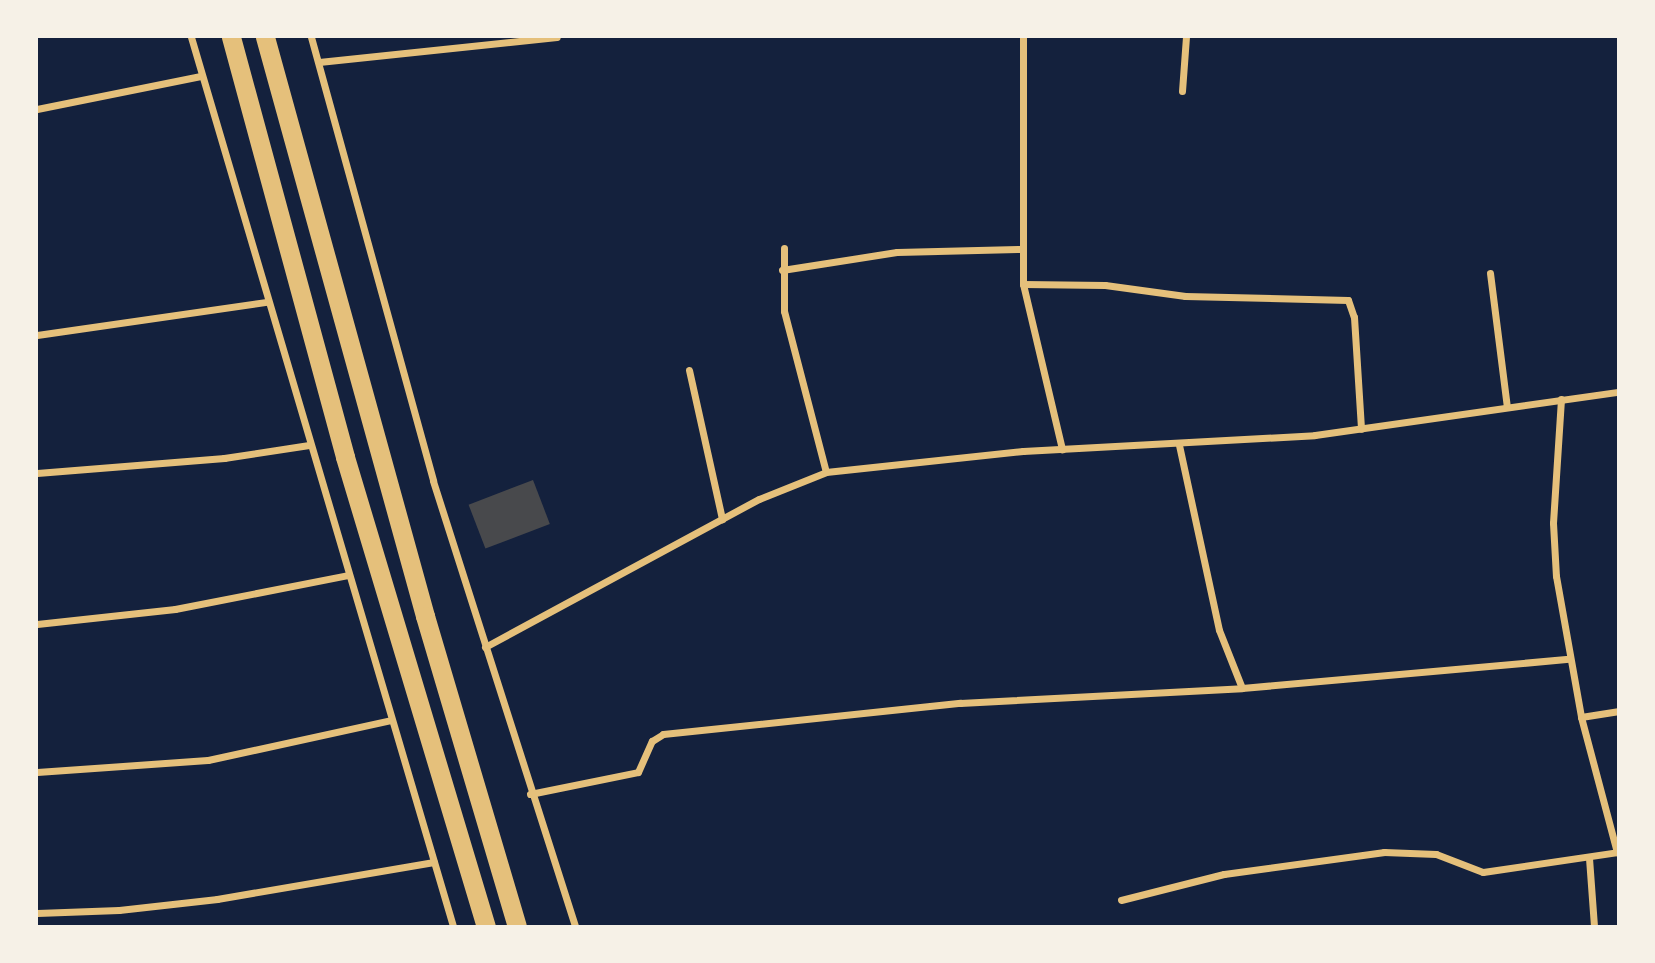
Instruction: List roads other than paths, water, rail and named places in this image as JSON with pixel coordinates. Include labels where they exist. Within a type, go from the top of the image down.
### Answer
[{"type":"highway","points":[[231,37],[345,457],[486,926]]},
{"type":"highway","points":[[265,37],[425,616],[517,926]]},
{"type":"street","points":[[191,37],[309,445],[453,926]]},
{"type":"street","points":[[311,37],[391,333],[530,794],[575,926]]},
{"type":"street","points":[[319,62],[487,40],[557,37]]},
{"type":"street","points":[[1023,37],[1019,249],[1023,284],[1062,449]]},
{"type":"street","points":[[1182,91],[1186,37]]},
{"type":"street","points":[[37,110],[201,76]]},
{"type":"street","points":[[784,248],[784,311],[825,472]]},
{"type":"street","points":[[782,270],[897,252],[1019,249]]},
{"type":"street","points":[[1490,273],[1507,407]]},
{"type":"street","points":[[1023,284],[1105,285],[1185,296],[1348,300],[1354,317],[1361,429]]},
{"type":"street","points":[[37,335],[267,302]]},
{"type":"street","points":[[689,370],[722,519]]},
{"type":"street","points":[[485,647],[722,519],[825,472],[1062,449],[1180,445],[1361,429],[1618,392]]},
{"type":"street","points":[[1121,900],[1224,874],[1384,852],[1436,854],[1483,872],[1618,852],[1581,717],[1569,659],[1553,523],[1561,399]]},
{"type":"street","points":[[37,473],[224,458],[309,445]]},
{"type":"street","points":[[1180,445],[1219,630],[1242,688]]},
{"type":"street","points":[[37,624],[175,609],[348,575]]},
{"type":"street","points":[[530,794],[638,772],[652,741],[663,734],[960,703],[1242,688],[1569,659]]},
{"type":"street","points":[[1581,717],[1618,711]]},
{"type":"street","points":[[37,772],[208,760],[391,720]]},
{"type":"street","points":[[1589,858],[1594,926]]},
{"type":"street","points":[[37,913],[119,910],[218,899],[434,862]]}]
